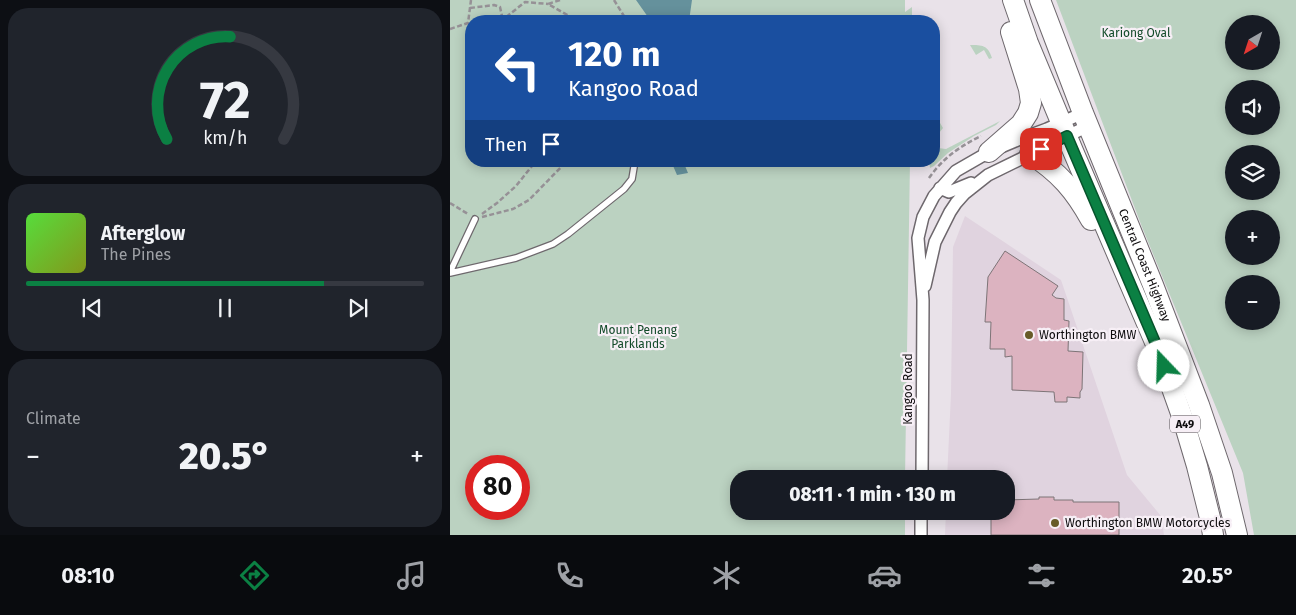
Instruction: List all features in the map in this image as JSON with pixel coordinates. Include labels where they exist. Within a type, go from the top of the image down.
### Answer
[{"type":"highway","points":[[985,144],[1021,124],[1028,113],[1030,102],[1029,89],[1006,17],[1003,0]]},
{"type":"highway","name":"Central Coast Highway","points":[[1013,0],[1028,43],[1158,349],[1183,419],[1213,535]]},
{"type":"highway","name":"Central Coast Highway","points":[[1040,0],[1199,405],[1222,473],[1237,535]]},
{"type":"highway","points":[[1030,154],[1052,169],[1078,198],[1097,230],[1123,291],[1144,318]]},
{"type":"street","name":"Kangoo Road","points":[[922,300],[934,242],[950,212],[964,194],[988,175],[1030,154],[1064,129],[1086,119]]},
{"type":"street","name":"Kangoo Road","points":[[922,470],[922,300],[918,238],[923,218],[940,188],[985,144],[1064,129]]},
{"type":"street","points":[[940,188],[949,192],[960,189],[988,175]]},
{"type":"street","points":[[940,188],[950,212]]},
{"type":"street","points":[[921,520],[921,535]]},
{"type":"lane","points":[[450,272],[516,258],[553,244],[624,190],[632,179],[634,167]]},
{"type":"lane","points":[[450,272],[476,219]]},
{"type":"path","points":[[469,15],[471,0]]},
{"type":"path","points":[[511,15],[525,2],[548,4],[560,0]]},
{"type":"path","points":[[614,0],[623,15]]},
{"type":"path","points":[[548,4],[567,15]]},
{"type":"path","points":[[470,8],[494,5],[500,7],[502,15]]},
{"type":"path","points":[[450,28],[465,24]]},
{"type":"path","points":[[940,164],[959,148],[985,144]]},
{"type":"path","points":[[476,219],[516,186],[531,167]]},
{"type":"path","points":[[450,203],[476,219],[513,209],[529,200],[561,167]]},
{"type":"path","points":[[929,178],[937,167]]},
{"type":"shaded area","points":[[965,216],[1061,280],[1127,475],[1161,516],[1164,535],[945,535],[946,520],[1015,520],[1015,470],[947,470],[951,394],[953,247]]},
{"type":"green space","name":"Mount Penang Parklands","points":[[450,0],[905,0],[905,12],[912,7],[912,15],[465,15],[465,167],[910,167],[905,470],[730,470],[730,520],[905,520],[905,535],[450,535]]},
{"type":"green space","name":"Kariong Oval","points":[[1056,0],[1296,0],[1296,535],[1254,535],[1243,473],[1142,227]]},
{"type":"green space","points":[[970,45],[986,48],[989,50],[992,58],[989,59],[984,50],[976,55]]},
{"type":"green space","points":[[1000,121],[948,153],[940,160],[940,148],[946,149]]},
{"type":"water","points":[[636,0],[692,0],[690,15],[647,15]]},
{"type":"water","points":[[674,167],[686,167],[688,173],[677,175]]},
{"type":"building","name":"Worthington BMW","points":[[1005,251],[1058,286],[1052,295],[1056,298],[1064,299],[1064,320],[1069,321],[1068,351],[1083,352],[1080,398],[1067,397],[1067,402],[1055,402],[1054,392],[1012,390],[1012,356],[1005,357],[1005,349],[990,349],[991,322],[985,322],[988,277]]},
{"type":"building","name":"Worthington BMW Motorcycles","points":[[1039,497],[1054,497],[1054,500],[1073,500],[1073,502],[1119,502],[1119,535],[991,535],[991,520],[1015,520],[1015,500],[1039,499]]},
{"type":"place","name":"Worthington BMW","points":[[1029,335]]},
{"type":"place","name":"Worthington BMW Motorcycles","points":[[1055,523]]},
{"type":"route","points":[[1041,149],[1067,136],[1164,366]]}]
